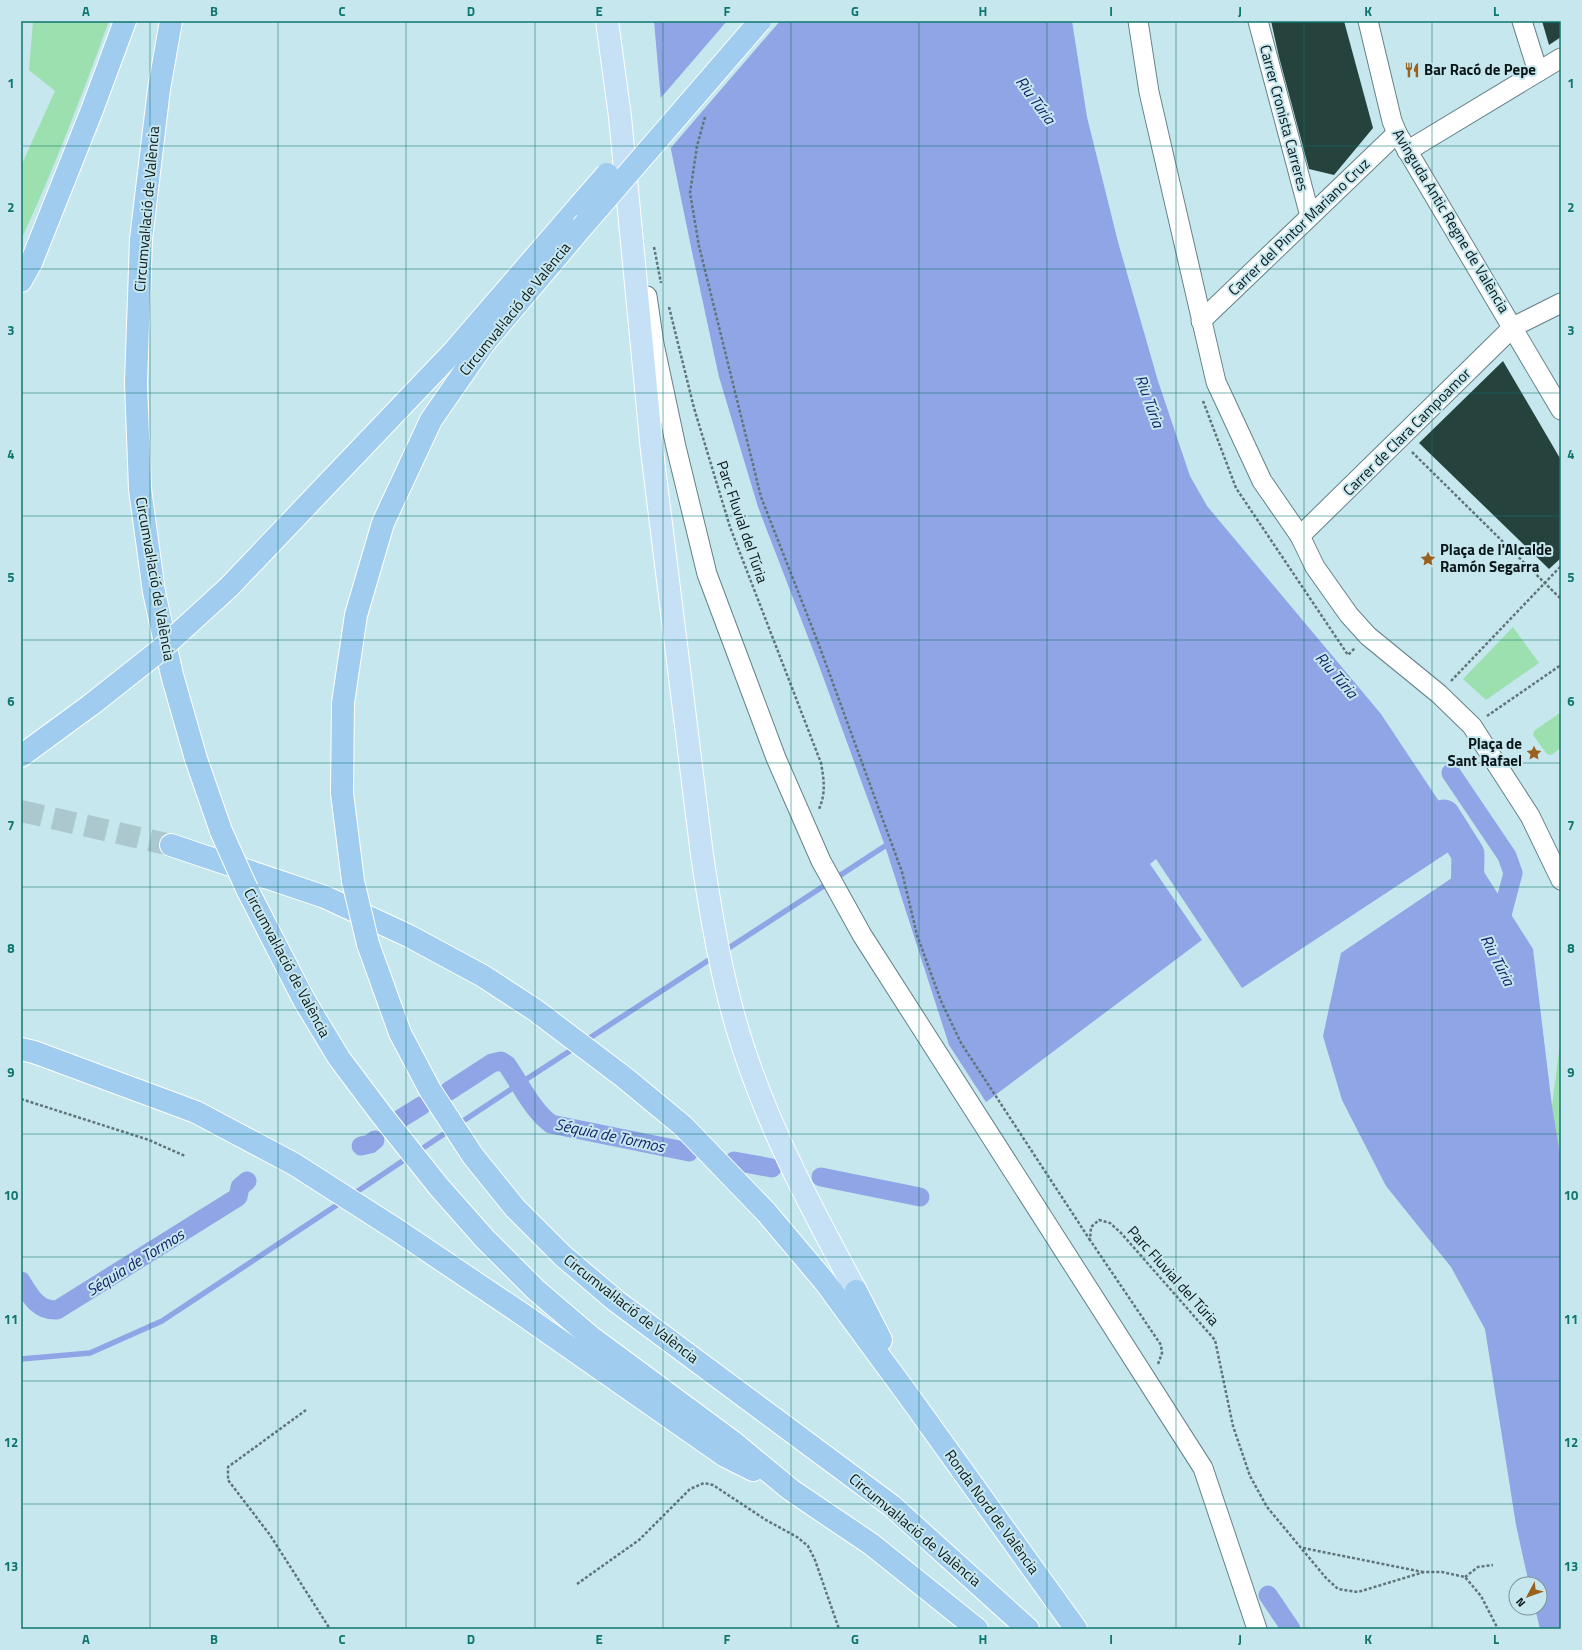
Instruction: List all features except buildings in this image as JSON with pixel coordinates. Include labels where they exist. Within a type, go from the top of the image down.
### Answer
[{"type":"highway","points":[[21,282],[32,263],[125,21]]},
{"type":"highway","name":"Circumval·lació de València","points":[[171,21],[159,89],[141,239],[136,383],[140,489],[154,592],[172,675],[196,759],[221,831],[247,889],[304,1000],[339,1058],[439,1187],[485,1239],[536,1290],[590,1337],[732,1442],[791,1490],[871,1544],[977,1629]]},
{"type":"highway","points":[[21,756],[92,704],[158,651],[229,587],[454,351],[742,21]]},
{"type":"highway","name":"Circumval·lació de València","points":[[760,21],[485,342],[431,420],[383,523],[356,615],[343,703],[342,793],[353,881],[368,944],[400,1033],[430,1090],[473,1156],[515,1208],[563,1256],[616,1301],[892,1506],[1028,1629]]},
{"type":"highway","points":[[171,845],[325,897],[415,939],[483,976],[535,1010],[625,1078],[683,1126],[766,1212],[825,1282],[908,1395]]},
{"type":"highway","points":[[21,1050],[34,1052],[196,1112],[294,1164],[397,1230],[519,1312],[725,1456],[791,1490]]},
{"type":"highway","points":[[856,1291],[908,1395]]},
{"type":"highway","name":"Ronda Nord de València","points":[[908,1395],[1076,1629]]},
{"type":"main road","points":[[607,21],[620,117],[653,459],[702,855],[712,921],[725,982],[744,1049],[766,1110],[805,1195],[856,1291]]},
{"type":"street","points":[[1138,21],[1149,92],[1216,382],[1262,480],[1300,536],[1315,567],[1349,615],[1368,636],[1439,694],[1472,726],[1530,816],[1561,880]]},
{"type":"street","name":"Carrer Cronista Carreres","points":[[1258,21],[1310,216]]},
{"type":"street","name":"Avinguda Antic Regne de València","points":[[1368,21],[1392,121],[1397,133],[1561,410]]},
{"type":"street","points":[[1522,21],[1538,72]]},
{"type":"street","points":[[1407,152],[1561,58]]},
{"type":"street","points":[[620,117],[654,344],[676,447],[707,574],[776,758],[821,861],[862,935],[1203,1468],[1257,1629]]},
{"type":"street","name":"Carrer del Pintor Mariano Cruz","points":[[1201,321],[1397,133]]},
{"type":"street","name":"Carrer de Clara Campoamor","points":[[1300,536],[1513,327],[1561,303]]},
{"type":"path","points":[[705,115],[697,146],[690,193],[698,246],[761,497],[819,645],[902,872],[918,934],[941,1001],[961,1044],[1161,1345],[1162,1353],[1152,1388]]},
{"type":"path","points":[[654,242],[662,286]]},
{"type":"path","name":"Parc Fluvial del Túria","points":[[668,306],[694,408],[730,527],[821,763],[825,782],[823,799],[818,812]]},
{"type":"path","points":[[1400,439],[1561,599]]},
{"type":"path","points":[[1439,694],[1561,566]]},
{"type":"path","points":[[1472,726],[1561,665]]},
{"type":"path","points":[[21,1099],[149,1140],[185,1156]]},
{"type":"path","name":"Parc Fluvial del Túria","points":[[1090,1240],[1091,1227],[1099,1220],[1110,1223],[1126,1239],[1215,1340],[1233,1426],[1250,1476],[1267,1507],[1326,1578],[1338,1589],[1358,1592],[1424,1572]]},
{"type":"path","points":[[306,1410],[228,1467],[228,1480],[270,1535],[330,1629]]},
{"type":"path","points":[[577,1584],[638,1540],[690,1490],[704,1483],[713,1485],[766,1520],[797,1537],[808,1546],[815,1560],[840,1629]]},
{"type":"path","points":[[1302,1548],[1424,1572],[1442,1572],[1465,1577],[1481,1596],[1498,1629]]},
{"type":"path","points":[[1465,1577],[1478,1567],[1493,1564]]},
{"type":"green space","points":[[33,21],[109,21],[67,132],[21,240],[21,166],[55,91],[29,70]]},
{"type":"green space","points":[[1513,627],[1539,663],[1486,700],[1463,679]]},
{"type":"green space","points":[[1561,712],[1561,748],[1551,755],[1547,754],[1533,735],[1534,731]]},
{"type":"green space","points":[[1560,1043],[1561,1044],[1561,1208],[1552,1106]]},
{"type":"water","points":[[654,21],[1072,21],[1087,117],[1118,242],[1158,381],[1190,476],[1207,506],[1381,714],[1472,851],[1465,856],[1454,842],[1451,845],[1453,849],[1242,988],[1156,859],[1150,864],[1202,940],[986,1102],[949,1045],[885,846],[818,663],[758,507],[719,377],[691,247],[661,101]]},
{"type":"water","points":[[1477,861],[1533,949],[1552,1106],[1561,1160],[1561,1629],[1540,1629],[1537,1616],[1548,1616],[1548,1576],[1527,1576],[1516,1525],[1485,1329],[1451,1267],[1386,1186],[1342,1100],[1323,1036],[1341,953]]},
{"type":"pier","points":[[727,21],[780,21],[669,150],[659,100]]},
{"type":"waterway","points":[[1451,773],[1507,856],[1513,873],[1498,930]]},
{"type":"waterway","name":"Riu Túria","points":[[1444,816],[1468,854],[1467,903],[1472,912]]},
{"type":"waterway","points":[[724,951],[885,846]]},
{"type":"waterway","points":[[585,1041],[715,956]]},
{"type":"waterway","points":[[522,1082],[576,1047]]},
{"type":"waterway","name":"Séquia de Tormos","points":[[449,1091],[492,1063],[501,1061],[507,1065],[538,1112],[551,1124],[689,1152]]},
{"type":"waterway","points":[[457,1125],[516,1086]]},
{"type":"waterway","name":"Séquia de Tormos","points":[[400,1119],[421,1106]]},
{"type":"waterway","points":[[417,1152],[450,1130]]},
{"type":"waterway","name":"Séquia de Tormos","points":[[361,1146],[370,1144],[375,1140]]},
{"type":"waterway","points":[[352,1195],[410,1156]]},
{"type":"waterway","name":"Séquia de Tormos","points":[[734,1161],[772,1168]]},
{"type":"waterway","name":"Séquia de Tormos","points":[[821,1177],[920,1197]]},
{"type":"waterway","name":"Séquia de Tormos","points":[[21,1281],[35,1302],[50,1310],[57,1310],[238,1197],[240,1187],[247,1181]]},
{"type":"waterway","points":[[21,1359],[90,1353],[162,1321],[343,1201]]},
{"type":"waterway","name":"Séquia de Tormos","points":[[1268,1595],[1291,1629]]},
{"type":"tunnel","points":[[21,811],[171,845]]},
{"type":"place","name":"Bar Racó de Pepe","points":[[1412,70]]},
{"type":"place","name":"Plaça de l'Alcalde Ramón Segarra","points":[[1428,559]]},
{"type":"place","name":"Plaça de Sant Rafael","points":[[1534,753]]}]
